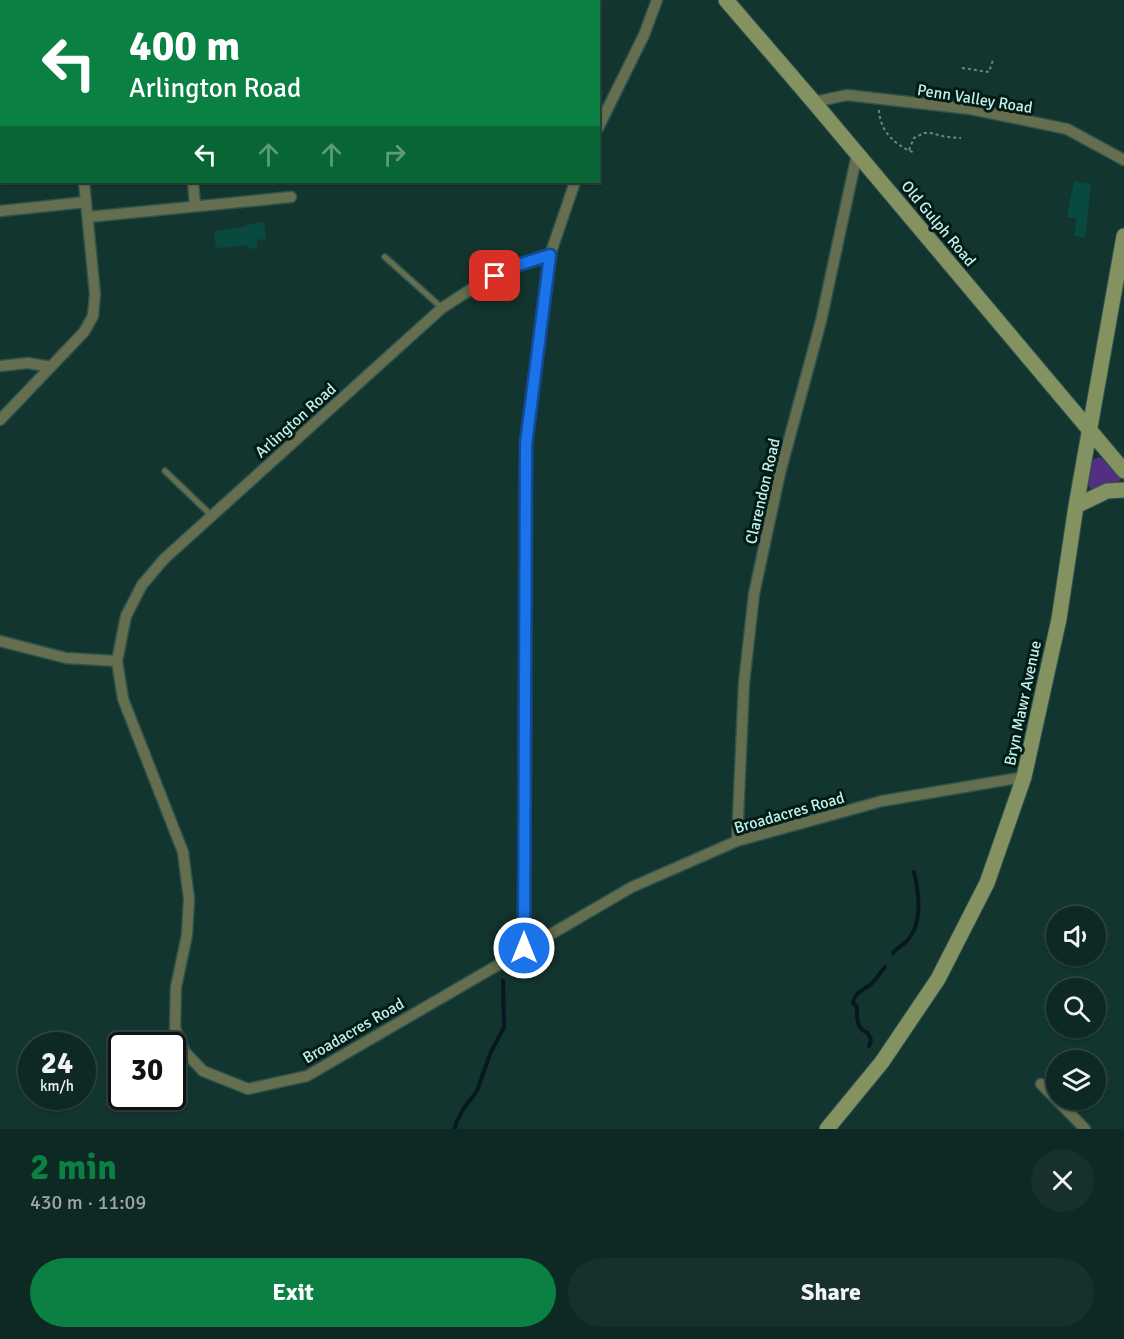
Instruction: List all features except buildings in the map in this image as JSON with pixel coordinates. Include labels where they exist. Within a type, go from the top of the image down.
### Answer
[{"type":"street","points":[[600,124],[644,35],[657,0]]},
{"type":"street","name":"Old Gulph Road","points":[[726,0],[1124,471]]},
{"type":"street","name":"Penn Valley Road","points":[[814,102],[847,95],[970,110],[1067,129],[1124,160]]},
{"type":"street","name":"Clarendon Road","points":[[737,841],[744,683],[754,594],[780,473],[821,321],[857,154]]},
{"type":"street","points":[[0,420],[84,332],[93,316],[94,294],[84,183]]},
{"type":"street","points":[[193,183],[195,205]]},
{"type":"street","points":[[524,948],[526,444],[550,255],[575,183]]},
{"type":"street","points":[[87,217],[291,197]]},
{"type":"street","points":[[0,211],[86,202]]},
{"type":"street","name":"Bryn Mawr Avenue","points":[[827,1129],[882,1062],[938,979],[987,883],[1024,777],[1059,619],[1076,506],[1124,236]]},
{"type":"street","name":"Arlington Road","points":[[117,661],[126,616],[142,585],[164,559],[442,308],[476,286],[515,266],[550,255]]},
{"type":"street","points":[[0,366],[28,363],[51,367]]},
{"type":"street","points":[[1076,506],[1107,491],[1124,490]]},
{"type":"street","points":[[0,641],[66,658],[117,661]]},
{"type":"street","name":"Broadacres Road","points":[[117,661],[123,699],[183,852],[189,898],[187,935],[176,987],[175,1028],[185,1052],[203,1071],[248,1089],[307,1076],[632,887],[737,841],[882,801],[1024,777]]},
{"type":"street","points":[[1041,1084],[1046,1089]]},
{"type":"street","points":[[1067,1110],[1085,1129]]},
{"type":"lane","points":[[385,257],[442,308]]},
{"type":"lane","points":[[165,471],[212,516]]},
{"type":"path","points":[[962,68],[989,72],[993,60]]},
{"type":"path","points":[[879,99],[879,117],[885,130],[897,144],[915,153]]},
{"type":"path","points":[[909,150],[914,138],[924,133],[961,138]]},
{"type":"shaded area","points":[[1099,457],[1107,462],[1121,479],[1117,483],[1111,482],[1092,490],[1088,485],[1092,460]]},
{"type":"waterway","points":[[893,953],[907,941],[916,926],[918,898],[914,872]]},
{"type":"waterway","points":[[869,1046],[871,1040],[868,1033],[859,1026],[857,1007],[853,1003],[857,994],[873,982],[885,967]]},
{"type":"waterway","points":[[455,1129],[464,1108],[477,1091],[490,1054],[504,1027],[503,981]]},
{"type":"route","points":[[495,276],[515,266],[550,255],[526,444],[524,948]]}]
